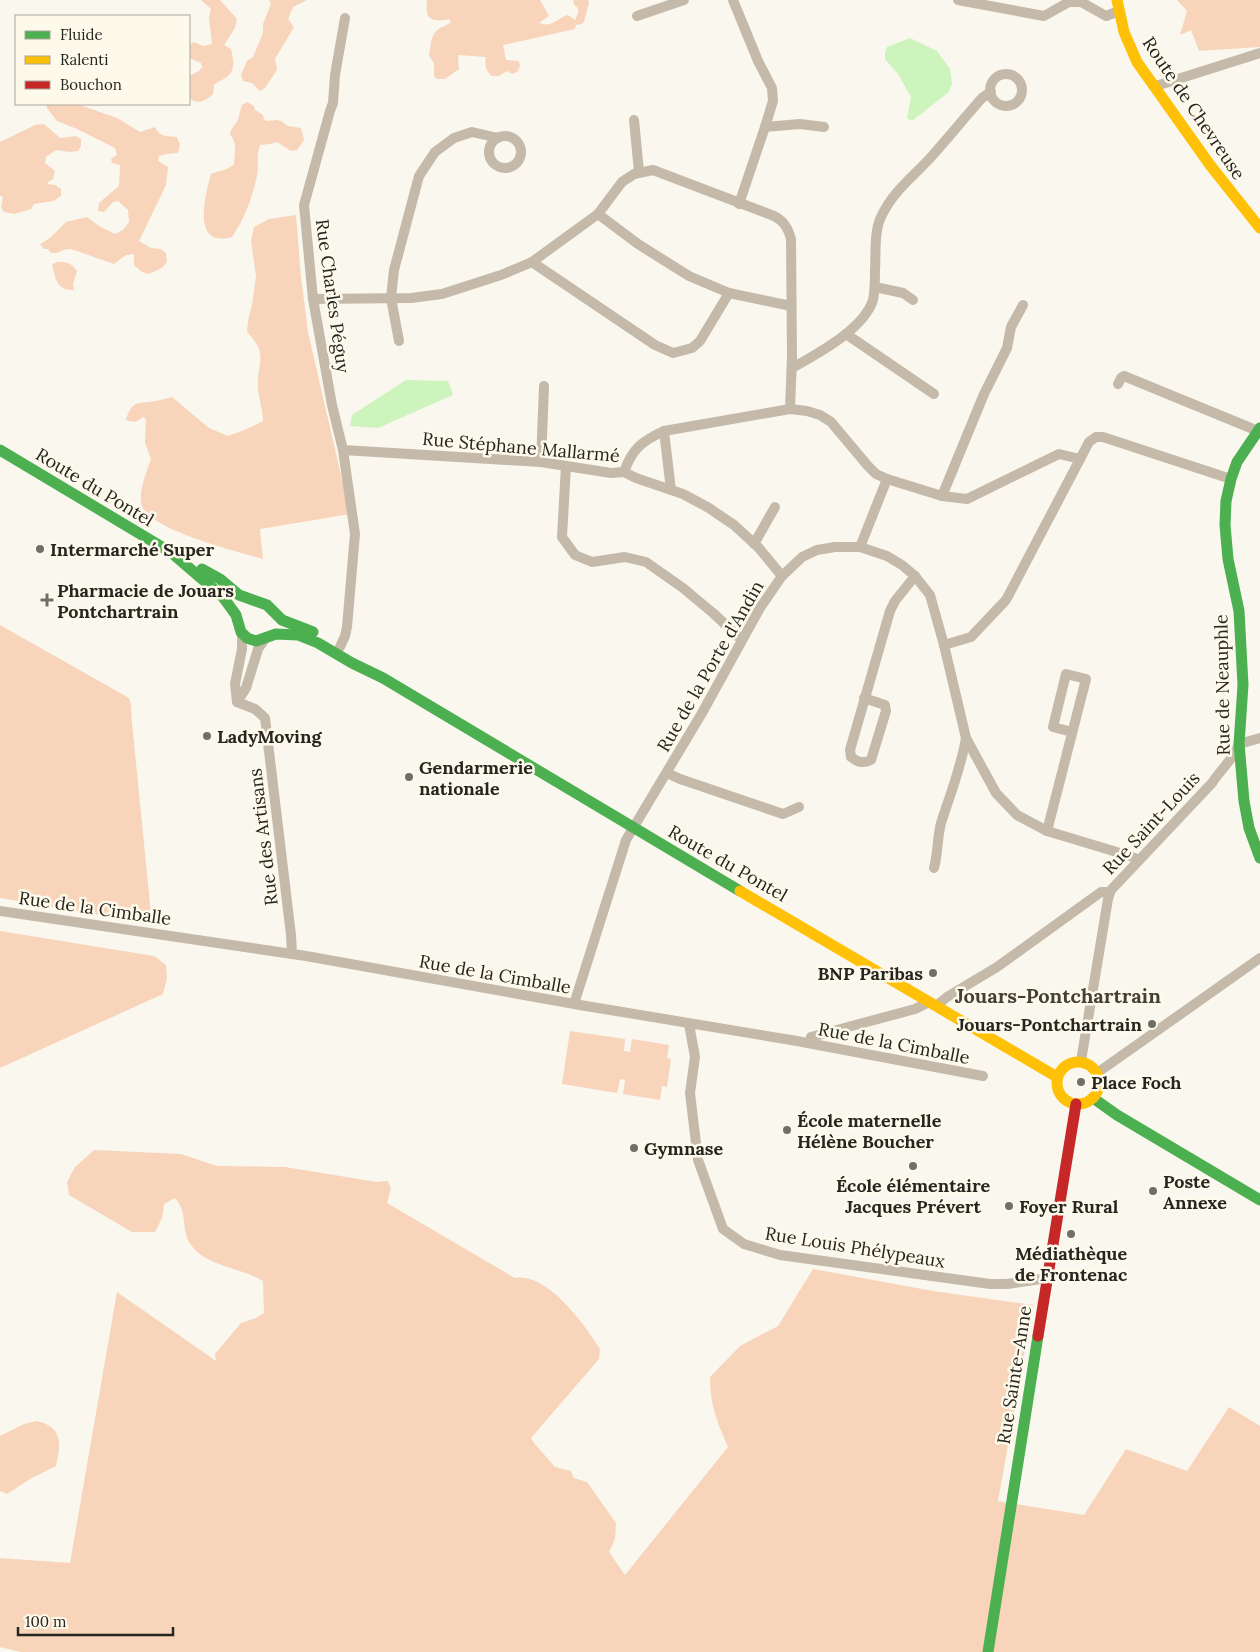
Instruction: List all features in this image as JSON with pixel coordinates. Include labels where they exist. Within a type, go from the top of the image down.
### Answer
[{"type":"main road","name":"Route de Chevreuse","points":[[1118,6],[1122,29],[1134,56],[1216,173],[1260,228]]},
{"type":"main road","name":"Rue de Neauphle","points":[[1259,430],[1237,462],[1226,501],[1225,525],[1228,559],[1239,611],[1243,685],[1239,744],[1244,801],[1249,828],[1260,858]]},
{"type":"main road","name":"Route du Pontel","points":[[0,450],[173,554],[220,579],[239,595],[266,606],[282,620],[309,630],[340,647],[383,678]]},
{"type":"main road","name":"Route du Pontel","points":[[173,554],[223,597],[234,611],[242,633],[253,640],[288,634],[306,638],[383,678],[1057,1077]]},
{"type":"main road","points":[[238,621],[241,612],[247,606],[261,603]]},
{"type":"main road","points":[[267,637],[276,626],[273,612]]},
{"type":"main road","points":[[1075,1062],[1081,1062],[1087,1063],[1097,1072],[1099,1086],[1093,1098],[1088,1102],[1070,1103],[1060,1095],[1057,1077],[1064,1067],[1075,1062]]},
{"type":"main road","points":[[1093,1098],[1117,1115],[1260,1200]]},
{"type":"main road","name":"Rue Sainte-Anne","points":[[988,1652],[1076,1104]]},
{"type":"street","points":[[637,16],[684,0]]},
{"type":"street","points":[[733,0],[758,61],[772,88],[773,101],[739,204]]},
{"type":"street","points":[[958,0],[1044,16],[1069,2],[1082,2],[1106,16],[1118,6]]},
{"type":"street","name":"Rue Charles Péguy","points":[[340,647],[346,636],[355,534],[343,450],[332,405],[313,299],[304,204],[333,103],[335,75],[345,18]]},
{"type":"street","points":[[1156,86],[1260,53]]},
{"type":"street","points":[[792,368],[827,348],[846,334],[862,318],[872,302],[875,287],[876,244],[880,219],[892,196],[931,157],[982,98],[991,92]]},
{"type":"street","points":[[634,120],[639,172]]},
{"type":"street","points":[[764,127],[800,124],[824,127]]},
{"type":"street","points":[[399,341],[391,298],[394,270],[419,176],[435,152],[454,138],[472,132],[498,138]]},
{"type":"street","points":[[313,299],[411,298],[442,294],[482,282],[532,262],[598,214],[622,182],[639,172],[653,170],[774,216],[786,226],[791,239],[792,368],[790,409]]},
{"type":"street","points":[[598,214],[638,244],[689,276],[729,293],[791,306]]},
{"type":"street","points":[[532,262],[655,345],[673,353],[692,348],[700,342],[729,293]]},
{"type":"street","points":[[875,287],[903,293],[913,300]]},
{"type":"street","points":[[942,496],[984,394],[1007,348],[1011,327],[1023,305]]},
{"type":"street","points":[[846,334],[934,394]]},
{"type":"street","points":[[1118,384],[1124,376],[1259,430]]},
{"type":"street","points":[[541,462],[544,386]]},
{"type":"street","points":[[624,472],[629,458],[637,447],[664,430],[790,409],[820,415],[831,422],[876,474],[942,496],[967,499],[1059,454],[1080,459]]},
{"type":"street","points":[[664,430],[671,490]]},
{"type":"street","points":[[944,645],[971,637],[1006,600],[1089,442],[1096,437],[1103,437],[1231,479]]},
{"type":"street","name":"Rue Stéphane Mallarmé","points":[[343,450],[541,462],[611,473],[624,472],[682,494],[709,508],[734,525],[754,544],[782,576]]},
{"type":"street","points":[[566,466],[562,536],[575,555],[592,562],[625,557],[646,562],[683,588],[742,640]]},
{"type":"street","points":[[860,547],[887,479]]},
{"type":"street","points":[[754,544],[775,508]]},
{"type":"street","name":"Rue de la Porte d'Andin","points":[[574,1004],[626,840],[702,713],[760,608],[782,576],[802,556],[817,550],[835,547],[860,547],[887,556],[915,576],[930,595],[966,738],[996,793],[1017,815],[1047,831],[1139,860]]},
{"type":"street","points":[[864,698],[885,705],[886,711],[871,760],[864,763],[857,762],[851,757],[850,750],[864,698],[890,611],[895,601],[915,576]]},
{"type":"street","points":[[237,702],[235,684],[242,649],[242,633]]},
{"type":"street","points":[[237,702],[246,688],[258,649],[267,637]]},
{"type":"street","points":[[1047,831],[1086,679],[1066,674],[1053,726],[1072,732]]},
{"type":"street","name":"Rue des Artisans","points":[[237,702],[256,709],[265,718],[292,935],[292,954]]},
{"type":"street","points":[[934,868],[938,850],[936,844],[964,753],[966,738]]},
{"type":"street","points":[[1239,744],[1260,738]]},
{"type":"street","name":"Rue Saint-Louis","points":[[933,1004],[997,967],[1102,892],[1109,894],[1118,881],[1212,783],[1224,766],[1231,761],[1239,744]]},
{"type":"street","points":[[667,773],[784,814],[799,807]]},
{"type":"street","points":[[1081,1062],[1109,894]]},
{"type":"street","name":"Rue de la Cimballe","points":[[0,911],[292,954],[983,1076]]},
{"type":"street","points":[[1097,1072],[1260,958]]},
{"type":"street","points":[[810,1044],[811,1037],[933,1004]]},
{"type":"street","name":"Rue Louis Phélypeaux","points":[[689,1024],[695,1058],[690,1093],[698,1160],[722,1229],[744,1244],[780,1255],[990,1284],[1007,1284],[1048,1278]]},
{"type":"shaded area","points":[[201,0],[220,0],[237,19],[235,28],[224,45],[231,49],[233,63],[231,73],[214,85],[213,94],[207,99],[198,102],[190,98],[190,76],[199,71],[202,67],[201,63],[190,58],[190,44],[194,42],[203,46],[212,44],[209,18],[211,9]]},
{"type":"shaded area","points":[[269,0],[307,0],[293,7],[288,19],[294,27],[275,59],[277,70],[265,88],[260,91],[252,83],[243,81],[241,75],[247,61],[253,57],[263,33],[263,24],[271,4]]},
{"type":"shaded area","points":[[427,0],[540,0],[549,16],[539,23],[544,24],[551,23],[568,15],[575,20],[578,8],[574,5],[573,0],[588,0],[589,3],[584,22],[576,25],[575,29],[503,45],[506,60],[519,61],[520,66],[517,72],[512,74],[507,71],[499,76],[492,76],[486,68],[486,57],[458,55],[459,69],[445,79],[437,79],[434,76],[434,63],[429,56],[432,40],[434,34],[440,28],[451,22],[449,19],[439,20],[430,18],[427,11]]},
{"type":"shaded area","points":[[1177,0],[1260,0],[1260,47],[1199,51],[1191,30],[1180,35],[1187,11]]},
{"type":"shaded area","points":[[910,38],[937,51],[950,69],[952,84],[949,92],[912,121],[907,118],[911,97],[898,74],[885,59],[887,47]]},
{"type":"shaded area","points":[[247,102],[263,115],[264,120],[281,121],[288,126],[301,128],[304,140],[297,150],[291,151],[277,142],[260,145],[257,176],[244,215],[232,237],[219,238],[211,235],[206,228],[204,207],[206,195],[211,174],[234,164],[235,145],[230,135],[242,105]]},
{"type":"shaded area","points":[[47,105],[80,105],[117,118],[140,132],[155,127],[161,134],[177,137],[180,145],[178,153],[159,156],[158,161],[168,167],[166,185],[139,241],[151,248],[161,249],[166,253],[167,262],[162,268],[149,274],[142,272],[134,265],[134,254],[126,255],[114,264],[71,249],[51,253],[40,244],[50,238],[66,222],[87,217],[115,234],[123,230],[129,222],[128,210],[118,201],[113,202],[104,212],[98,211],[99,203],[119,186],[120,165],[112,163],[111,159],[117,155],[115,148],[57,121],[47,108]]},
{"type":"shaded area","points":[[44,124],[60,138],[76,136],[81,139],[81,146],[78,151],[56,150],[46,157],[45,163],[55,171],[53,179],[48,184],[55,185],[61,189],[61,196],[53,201],[34,204],[31,209],[14,214],[4,212],[1,207],[3,198],[0,195],[0,142],[35,125]]},
{"type":"shaded area","points":[[296,215],[308,332],[350,514],[260,529],[263,559],[198,540],[180,533],[151,517],[141,503],[141,490],[151,459],[145,443],[146,419],[143,417],[135,422],[126,420],[128,413],[137,404],[172,397],[209,428],[228,436],[263,421],[258,390],[260,353],[254,340],[247,332],[256,276],[251,241],[254,227],[269,219]]},
{"type":"shaded area","points":[[58,262],[69,264],[77,271],[73,284],[74,290],[68,290],[58,283],[52,264]]},
{"type":"shaded area","points":[[406,380],[448,381],[453,395],[378,428],[350,426],[352,415]]},
{"type":"shaded area","points":[[0,625],[129,698],[152,924],[0,898]]},
{"type":"shaded area","points":[[0,931],[154,956],[166,965],[167,978],[163,994],[0,1068]]},
{"type":"shaded area","points":[[570,1031],[625,1039],[624,1051],[630,1052],[632,1039],[669,1045],[667,1058],[671,1059],[667,1087],[662,1086],[660,1100],[623,1094],[625,1080],[620,1079],[617,1093],[562,1084]]},
{"type":"shaded area","points":[[94,1150],[181,1154],[217,1166],[285,1167],[377,1182],[388,1181],[391,1188],[387,1203],[515,1278],[527,1278],[540,1283],[552,1292],[564,1302],[585,1327],[600,1349],[599,1359],[531,1438],[555,1467],[571,1471],[574,1478],[587,1482],[616,1523],[615,1539],[609,1552],[625,1575],[728,1447],[717,1421],[710,1387],[710,1377],[740,1346],[778,1326],[813,1269],[933,1291],[1033,1305],[998,1501],[1084,1515],[1126,1449],[1187,1471],[1229,1407],[1260,1426],[1260,1652],[21,1652],[0,1647],[0,1558],[70,1563],[117,1292],[216,1361],[215,1354],[241,1323],[264,1313],[263,1281],[213,1262],[196,1250],[189,1242],[185,1231],[182,1209],[175,1198],[164,1204],[162,1218],[155,1232],[132,1232],[69,1195],[67,1182],[75,1167]]},
{"type":"shaded area","points":[[37,1421],[52,1427],[56,1432],[59,1451],[56,1466],[30,1479],[7,1494],[0,1491],[0,1436],[24,1424]]},
{"type":"traffic: fast","points":[[1260,428],[1237,462],[1226,501],[1225,525],[1228,559],[1239,611],[1243,685],[1239,744],[1244,801],[1249,828],[1260,858]]},
{"type":"traffic: fast","points":[[0,450],[182,559]]},
{"type":"traffic: fast","points":[[173,554],[223,597],[236,615],[241,632],[247,638],[256,641],[276,634],[298,635],[318,643],[383,678],[740,891]]},
{"type":"traffic: fast","points":[[202,569],[220,579],[239,595],[267,605],[282,620],[313,632]]},
{"type":"traffic: fast","points":[[1093,1098],[1117,1115],[1260,1200]]},
{"type":"traffic: fast","points":[[988,1652],[1038,1336]]},
{"type":"traffic: slow","points":[[1117,0],[1124,32],[1137,62],[1210,165],[1260,228]]},
{"type":"traffic: slow","points":[[740,891],[1057,1077]]},
{"type":"traffic: slow","points":[[1082,1062],[1090,1065],[1096,1071],[1099,1083],[1096,1095],[1090,1101],[1074,1104],[1066,1101],[1060,1095],[1057,1079],[1060,1071],[1066,1065],[1082,1062]]},
{"type":"traffic: jam","points":[[1038,1336],[1076,1104]]},
{"type":"place","name":"Intermarché Super","points":[[40,549]]},
{"type":"place","name":"Pharmacie de Jouars Pontchartrain","points":[[47,600]]},
{"type":"place","name":"LadyMoving","points":[[207,736]]},
{"type":"place","name":"Gendarmerie nationale","points":[[409,777]]},
{"type":"place","name":"BNP Paribas","points":[[933,973]]},
{"type":"place","name":"Jouars-Pontchartrain","points":[[1152,1024]]},
{"type":"place","name":"Place Foch","points":[[1081,1082]]},
{"type":"place","name":"École maternelle Hélène Boucher","points":[[787,1130]]},
{"type":"place","name":"Gymnase","points":[[634,1148]]},
{"type":"place","name":"École élémentaire Jacques Prévert","points":[[913,1166]]},
{"type":"place","name":"Poste Annexe","points":[[1153,1191]]},
{"type":"place","name":"Foyer Rural","points":[[1009,1206]]},
{"type":"place","name":"Médiathèque de Frontenac","points":[[1071,1234]]},
{"type":"district","name":"Jouars-Pontchartrain","points":[[1058,995]]}]
